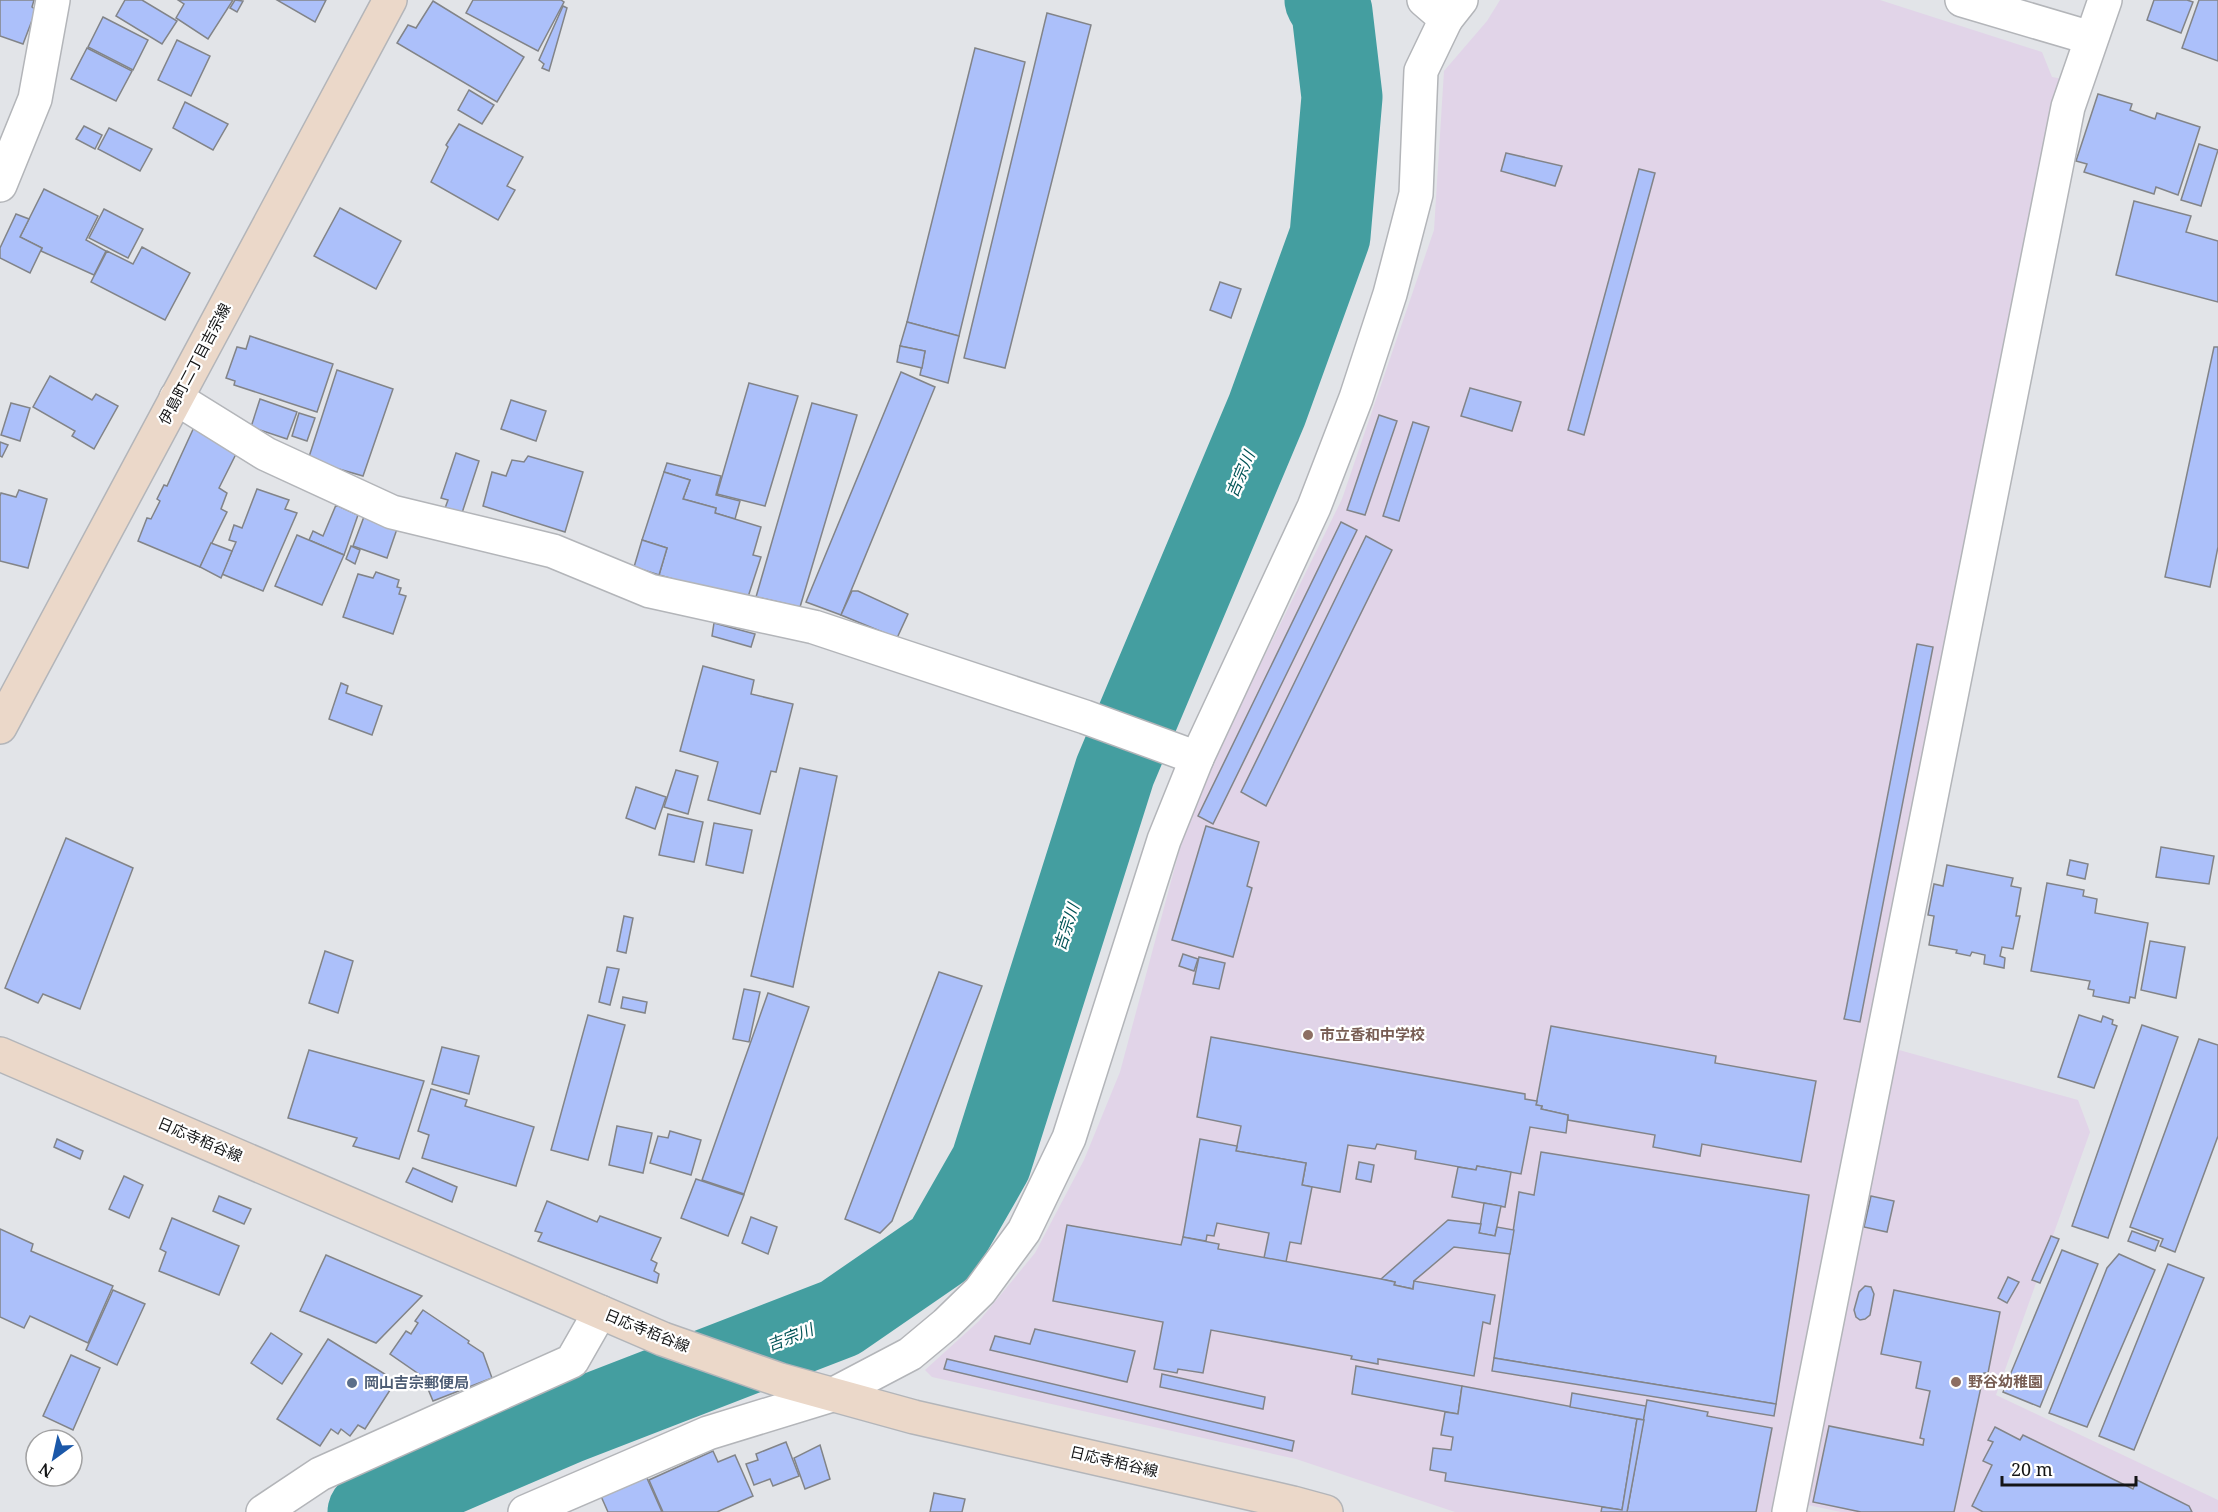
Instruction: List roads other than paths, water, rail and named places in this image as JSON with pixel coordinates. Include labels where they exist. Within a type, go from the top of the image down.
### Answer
[{"type":"main road","name":"伊島町二丁目吉宗線","points":[[0,727],[390,0]]},
{"type":"main road","name":"日応寺栢谷線","points":[[0,1054],[663,1339],[780,1380],[905,1414],[1326,1512]]},
{"type":"street","points":[[0,185],[35,99],[53,0]]},
{"type":"street","points":[[1962,0],[2091,38]]},
{"type":"street","points":[[1789,1512],[2066,119],[2104,0]]},
{"type":"street","points":[[525,1512],[708,1433],[832,1395],[910,1354],[980,1291],[1024,1231],[1069,1138],[1164,840],[1187,754],[1314,507],[1356,398],[1390,294],[1416,194],[1421,71],[1444,6]]},
{"type":"street","points":[[176,398],[266,454],[392,512],[553,551],[651,591],[814,627],[1085,717],[1187,754]]},
{"type":"street","points":[[263,1512],[320,1474],[572,1361],[600,1312]]},
{"type":"waterway","name":"吉宗川","points":[[368,1512],[382,1503],[566,1424],[840,1318],[943,1247],[991,1163],[1115,771],[1267,410],[1330,236],[1342,97],[1332,12],[1325,0]]},
{"type":"place","name":"市立香和中学校","points":[[1308,1035]]},
{"type":"place","name":"野谷幼稚園","points":[[1956,1382]]},
{"type":"place","name":"岡山吉宗郵便局","points":[[352,1383]]}]
